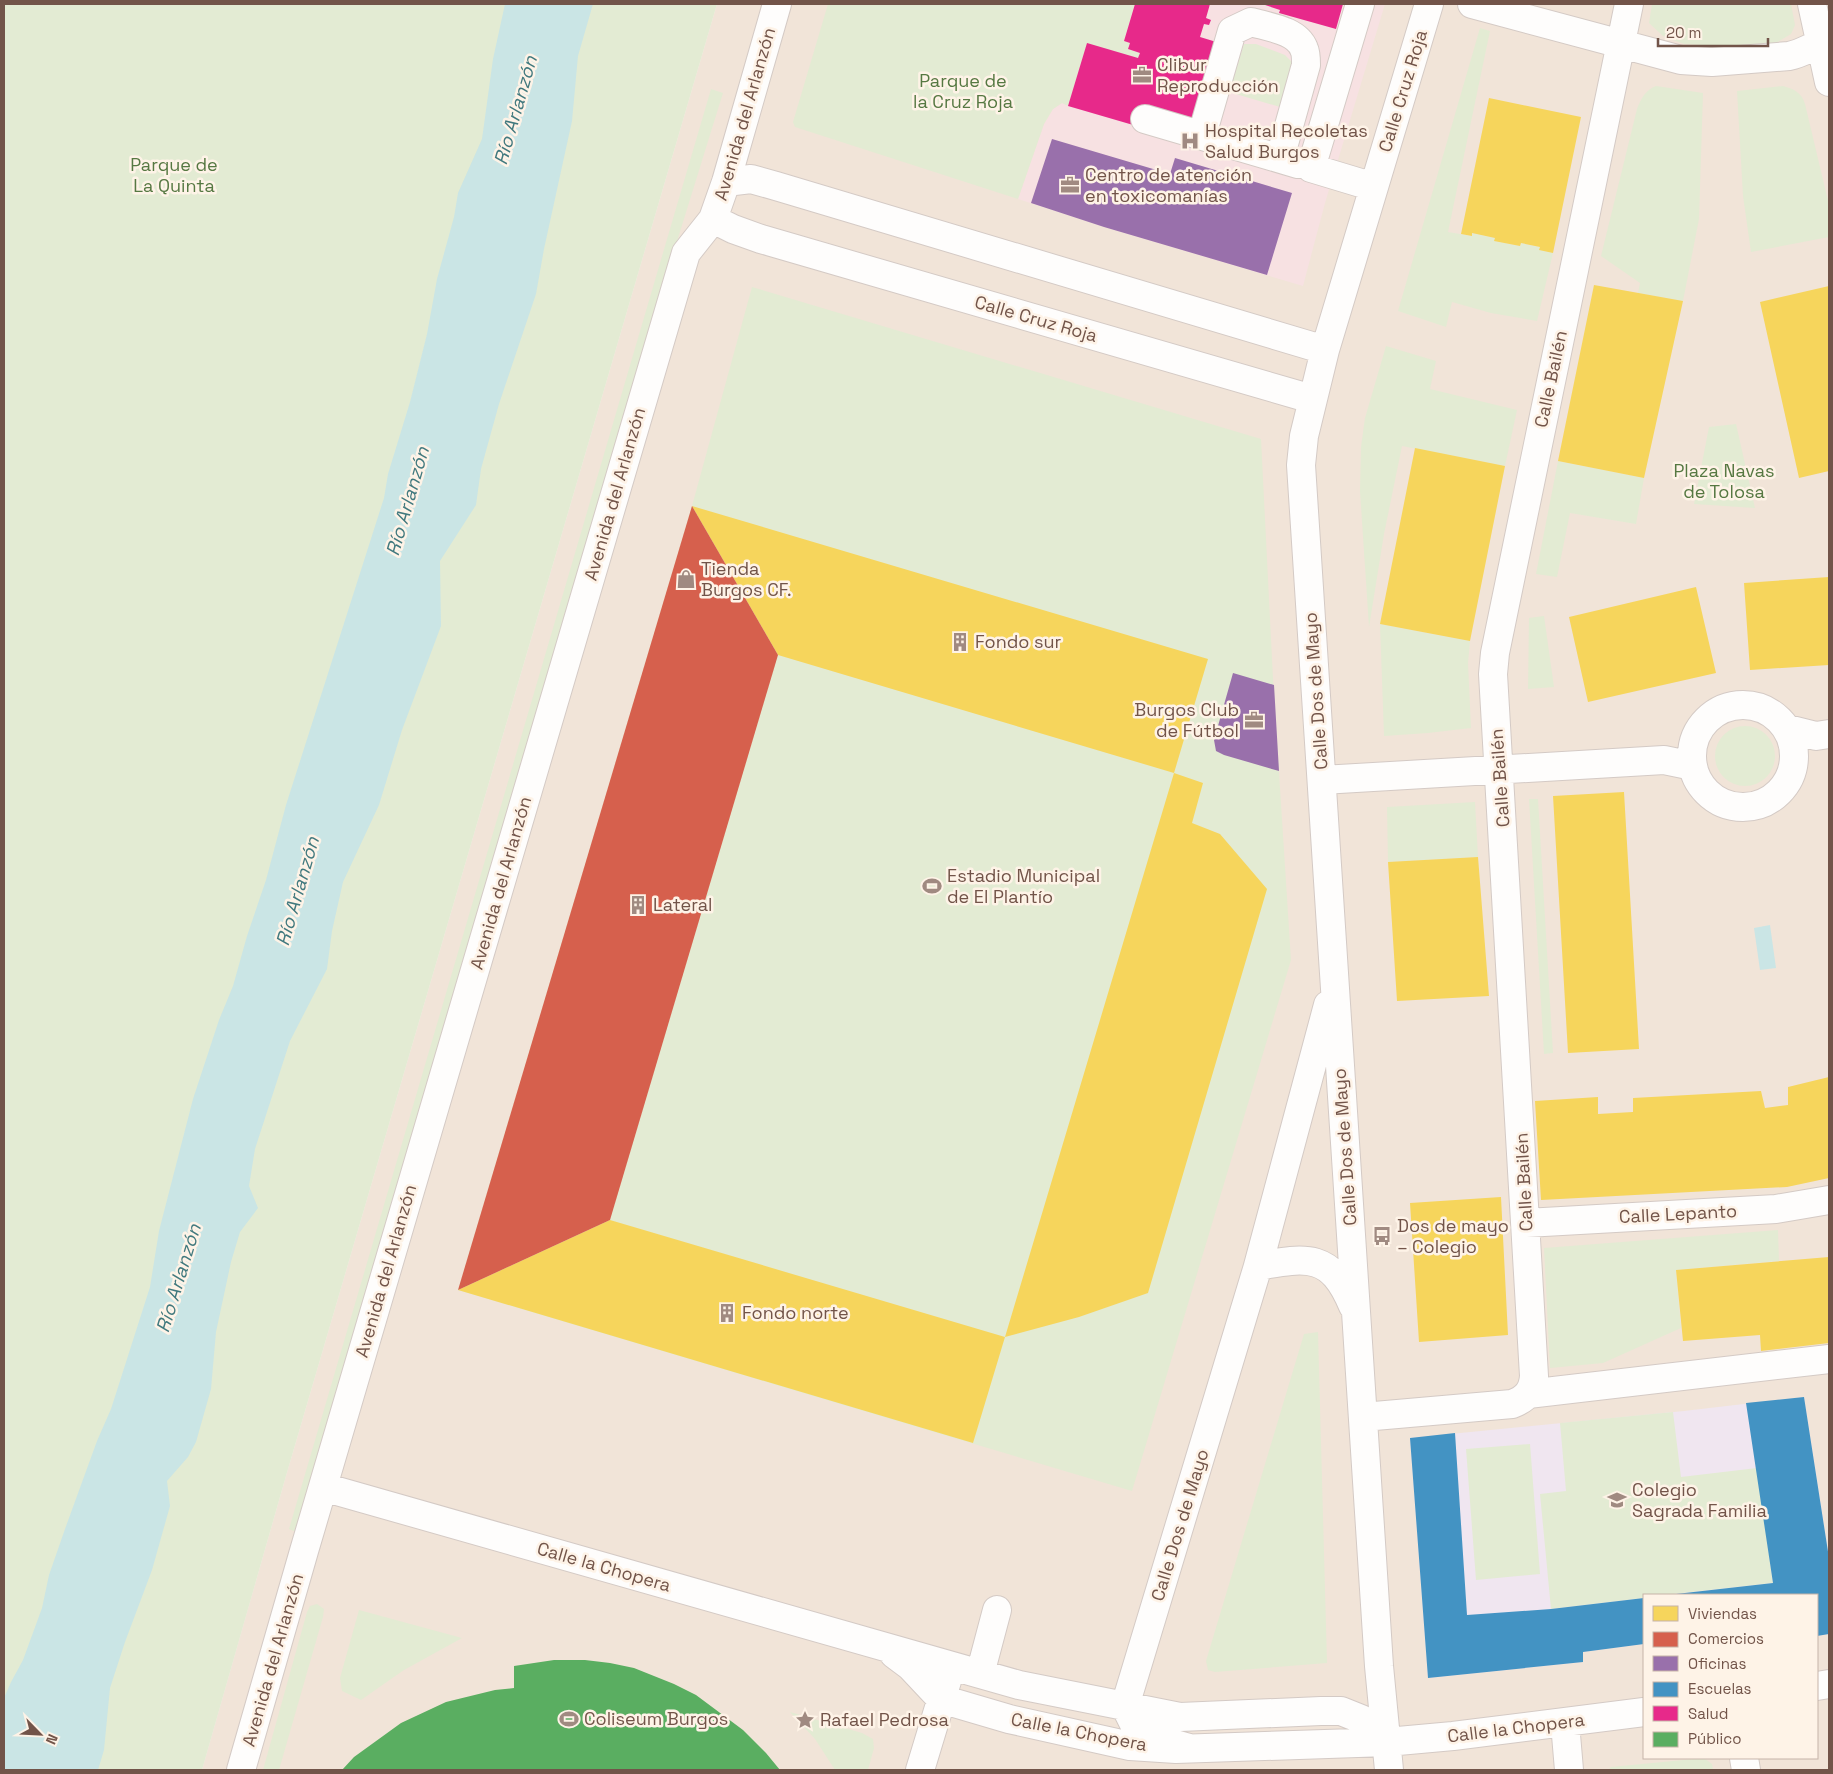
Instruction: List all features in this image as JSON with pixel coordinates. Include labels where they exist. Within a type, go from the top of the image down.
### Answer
[{"type":"street","name":"Avenida del Arlanzón","points":[[241,1770],[686,253],[713,219],[726,182],[777,4]]},
{"type":"street","points":[[1312,168],[1360,4]]},
{"type":"street","name":"Calle Cruz Roja","points":[[713,219],[733,229],[761,239],[1312,399],[1324,350],[1429,4]]},
{"type":"street","points":[[1472,4],[1681,60],[1712,62],[1789,56],[1802,54],[1825,42]]},
{"type":"street","name":"Calle Bailén","points":[[1528,1394],[1534,1385],[1534,1376],[1493,674],[1495,653],[1629,4]]},
{"type":"street","points":[[1812,4],[1825,42],[1829,82]]},
{"type":"street","points":[[1202,135],[1232,31],[1251,22],[1276,29],[1297,38],[1305,50],[1306,65],[1280,158]]},
{"type":"street","points":[[1145,119],[1374,186]]},
{"type":"street","points":[[726,182],[750,179],[776,186],[1324,350]]},
{"type":"street","name":"Calle Dos de Mayo","points":[[1312,399],[1304,436],[1301,465],[1379,1666],[1389,1770]]},
{"type":"street","points":[[1744,704],[1761,707],[1776,716],[1791,742],[1793,768],[1784,786],[1769,800],[1756,806],[1735,806],[1716,800],[1701,785],[1697,779],[1693,755],[1700,728],[1711,715],[1727,707],[1744,704]]},
{"type":"street","points":[[1791,742],[1823,735]]},
{"type":"street","points":[[1322,780],[1664,760],[1693,755]]},
{"type":"street","name":"Calle Dos de Mayo","points":[[1125,1706],[1258,1266],[1334,983]]},
{"type":"street","name":"Calle Lepanto","points":[[1526,1223],[1776,1209],[1829,1200]]},
{"type":"street","name":"Calle Dos de Mayo","points":[[1258,1266],[1302,1259],[1323,1264],[1347,1290],[1356,1312]]},
{"type":"street","points":[[1363,1417],[1512,1404],[1522,1401],[1528,1394],[1829,1359]]},
{"type":"street","name":"Calle la Chopera","points":[[324,1487],[1019,1685],[1180,1717],[1341,1711],[1361,1719],[1387,1742]]},
{"type":"street","points":[[980,1674],[997,1610]]},
{"type":"street","name":"Calle la Chopera","points":[[884,1647],[910,1666],[941,1698],[1009,1719],[1130,1746],[1189,1748],[1387,1742],[1565,1723],[1643,1712]]},
{"type":"street","points":[[920,1770],[951,1666]]},
{"type":"street","points":[[1125,1706],[1135,1726],[1157,1739],[1189,1748]]},
{"type":"street","points":[[1565,1723],[1569,1770]]},
{"type":"shaded area","points":[[717,4],[1829,4],[1829,1770],[202,1770],[286,1476]]},
{"type":"shaded area","name":"Hospital Recoletas Salud Burgos","points":[[1135,4],[1385,4],[1325,203],[1303,286],[1104,227],[1018,199],[1044,124],[1053,109],[1062,103],[1068,105],[1087,43],[1137,58],[1128,49],[1124,41]]},
{"type":"shaded area","name":"Colegio Sagrada Familia","points":[[1804,1397],[1829,1558],[1829,1634],[1818,1636],[1818,1594],[1643,1594],[1643,1644],[1583,1652],[1583,1662],[1428,1678],[1410,1438],[1684,1411]]},
{"type":"green space","name":"Parque de La Quinta","points":[[4,4],[717,4],[286,1476],[202,1770],[4,1770]]},
{"type":"green space","name":"Parque de la Cruz Roja","points":[[828,4],[1135,4],[1124,40],[1130,43],[1128,49],[1140,53],[1138,58],[1087,44],[1068,106],[1062,103],[1053,109],[1044,124],[1018,199],[795,127],[793,122]]},
{"type":"green space","points":[[1652,4],[1791,4],[1795,25],[1791,34],[1776,43],[1720,46],[1684,44],[1663,36],[1649,23]]},
{"type":"green space","points":[[1480,28],[1490,31],[1448,232],[1472,236],[1472,233],[1495,238],[1495,241],[1520,246],[1521,243],[1540,247],[1540,250],[1553,253],[1537,321],[1491,313],[1452,302],[1446,327],[1398,311]]},
{"type":"green space","points":[[1244,44],[1256,44],[1285,55],[1294,64],[1280,107],[1229,92]]},
{"type":"green space","points":[[1656,86],[1703,93],[1699,219],[1683,301],[1638,293],[1640,283],[1601,256],[1637,109],[1646,92]]},
{"type":"green space","points":[[1783,86],[1797,92],[1805,104],[1829,205],[1829,237],[1751,252],[1743,196],[1737,91]]},
{"type":"green space","points":[[711,89],[723,93],[674,251],[298,1533],[289,1529]]},
{"type":"green space","name":"Estadio Municipal de El Plantío","points":[[752,287],[1261,439],[1273,679],[1291,960],[1132,1491],[458,1290],[692,506]]},
{"type":"green space","points":[[1386,346],[1436,361],[1430,389],[1517,410],[1505,466],[1402,446],[1384,534],[1369,627],[1360,491],[1361,447],[1365,418]]},
{"type":"green space","name":"Plaza Navas de Tolosa","points":[[1736,424],[1755,508],[1694,504],[1709,427]]},
{"type":"green space","points":[[1558,461],[1644,478],[1636,524],[1570,513],[1557,577],[1536,574]]},
{"type":"green space","points":[[1544,616],[1554,687],[1528,689],[1529,618]]},
{"type":"green space","points":[[1380,624],[1470,641],[1468,663],[1471,728],[1384,736]]},
{"type":"green space","points":[[1745,726],[1762,731],[1770,739],[1775,756],[1770,773],[1762,781],[1745,786],[1728,781],[1720,773],[1715,756],[1720,739],[1728,731]]},
{"type":"green space","points":[[1529,799],[1538,799],[1553,1053],[1544,1054]]},
{"type":"green space","points":[[1475,802],[1478,857],[1388,862],[1387,807]]},
{"type":"green space","points":[[1778,1230],[1779,1261],[1676,1270],[1681,1328],[1603,1363],[1550,1368],[1544,1248]]},
{"type":"green space","points":[[1318,1332],[1327,1663],[1215,1672],[1208,1670],[1206,1661],[1304,1334]]},
{"type":"green space","points":[[1673,1412],[1681,1477],[1757,1468],[1773,1583],[1674,1594],[1643,1594],[1643,1598],[1551,1609],[1540,1494],[1566,1491],[1560,1423]]},
{"type":"green space","points":[[1530,1444],[1540,1574],[1476,1580],[1466,1449]]},
{"type":"green space","points":[[317,1604],[324,1609],[323,1617],[279,1770],[263,1770],[307,1612],[310,1606]]},
{"type":"green space","points":[[359,1610],[462,1638],[404,1670],[361,1700],[342,1691],[340,1678]]},
{"type":"green space","points":[[790,1712],[862,1733],[873,1739],[874,1748],[868,1770],[835,1770],[815,1739]]},
{"type":"green space","points":[[1705,1759],[1712,1764],[1713,1770],[1608,1770],[1611,1767]]},
{"type":"water","name":"Río Arlanzón","points":[[505,4],[593,4],[578,56],[572,121],[536,294],[499,404],[481,469],[476,505],[440,561],[441,626],[402,730],[379,805],[343,882],[332,931],[327,969],[290,1041],[255,1149],[249,1186],[258,1208],[240,1232],[231,1262],[216,1332],[211,1389],[196,1442],[188,1457],[167,1481],[170,1506],[152,1570],[110,1688],[104,1750],[98,1770],[4,1770],[4,1698],[23,1660],[42,1608],[49,1575],[97,1441],[111,1409],[150,1287],[159,1231],[193,1099],[219,1020],[233,986],[266,880],[286,805],[384,498],[388,474],[410,402],[427,334],[437,279],[454,217],[458,193],[482,139],[493,59]]},
{"type":"water","points":[[1770,925],[1776,968],[1760,970],[1754,928]]},
{"type":"building: Viviendas","points":[[1489,98],[1581,117],[1553,253],[1539,250],[1540,247],[1521,243],[1520,246],[1494,241],[1495,238],[1472,233],[1472,236],[1461,234]]},
{"type":"building: Viviendas","points":[[1594,285],[1683,301],[1644,478],[1558,461]]},
{"type":"building: Viviendas","points":[[1829,286],[1829,471],[1799,478],[1760,302]]},
{"type":"building: Viviendas","points":[[1415,448],[1505,466],[1470,641],[1380,624]]},
{"type":"building: Viviendas","name":"Fondo sur","points":[[692,506],[1208,659],[1174,773],[778,655]]},
{"type":"building: Viviendas","points":[[1829,577],[1829,665],[1750,670],[1744,583]]},
{"type":"building: Viviendas","points":[[1696,587],[1716,673],[1588,702],[1569,617]]},
{"type":"building: Viviendas","points":[[1174,773],[1203,783],[1192,823],[1220,834],[1267,889],[1148,1293],[1079,1317],[1005,1337]]},
{"type":"building: Viviendas","points":[[1624,792],[1639,1049],[1568,1053],[1553,796]]},
{"type":"building: Viviendas","points":[[1478,857],[1489,996],[1397,1001],[1388,862]]},
{"type":"building: Viviendas","points":[[1829,1077],[1829,1178],[1787,1187],[1541,1200],[1535,1101],[1598,1097],[1598,1114],[1633,1112],[1633,1098],[1761,1091],[1765,1108],[1788,1105],[1788,1087]]},
{"type":"building: Viviendas","points":[[1501,1197],[1508,1335],[1419,1342],[1410,1203]]},
{"type":"building: Viviendas","name":"Fondo norte","points":[[610,1220],[1005,1337],[973,1443],[458,1290]]},
{"type":"building: Viviendas","points":[[1829,1257],[1829,1343],[1761,1351],[1760,1335],[1683,1341],[1676,1270]]},
{"type":"building: Comercios","name":"Lateral","points":[[692,506],[778,655],[610,1220],[458,1290]]},
{"type":"building: Oficinas","points":[[1052,139],[1170,174],[1175,158],[1292,193],[1267,275],[1104,227],[1031,203]]},
{"type":"building: Oficinas","points":[[1233,673],[1274,685],[1279,771],[1216,751],[1214,740]]},
{"type":"building: Escuelas","points":[[1804,1397],[1829,1558],[1829,1634],[1818,1636],[1818,1594],[1676,1594],[1773,1583],[1746,1403]]},
{"type":"building: Escuelas","points":[[1455,1433],[1467,1615],[1551,1609],[1643,1598],[1643,1644],[1583,1652],[1583,1662],[1428,1678],[1410,1438]]},
{"type":"building: Salud","points":[[1135,4],[1210,4],[1206,18],[1211,20],[1209,25],[1204,24],[1200,37],[1223,44],[1199,124],[1140,127],[1068,106],[1087,43],[1138,58],[1140,53],[1128,49],[1130,43],[1124,41]]},
{"type":"building: Salud","points":[[1262,4],[1343,4],[1336,29],[1279,13],[1280,10]]},
{"type":"building: Público","name":"Coliseum Burgos","points":[[554,1660],[585,1660],[610,1663],[634,1668],[674,1684],[696,1695],[743,1730],[780,1770],[342,1770],[354,1757],[401,1723],[446,1702],[495,1690],[514,1688],[514,1666]]},
{"type":"place","name":"Clibur Reproducción","points":[[1142,75]]},
{"type":"place","name":"Hospital Recoletas Salud Burgos","points":[[1190,141]]},
{"type":"place","name":"Centro de atención en toxicomanías","points":[[1070,185]]},
{"type":"place","name":"Tienda Burgos CF.","points":[[686,579]]},
{"type":"place","name":"Fondo sur","points":[[960,642]]},
{"type":"place","name":"Burgos Club de Fútbol","points":[[1254,720]]},
{"type":"place","name":"Estadio Municipal de El Plantío","points":[[932,886]]},
{"type":"place","name":"Lateral","points":[[638,905]]},
{"type":"place","name":"Dos de mayo – Colegio","points":[[1382,1236]]},
{"type":"place","name":"Fondo norte","points":[[727,1313]]},
{"type":"place","name":"Colegio Sagrada Familia","points":[[1617,1500]]},
{"type":"place","name":"Coliseum Burgos","points":[[569,1719]]},
{"type":"place","name":"Rafael Pedrosa","points":[[805,1720]]}]
